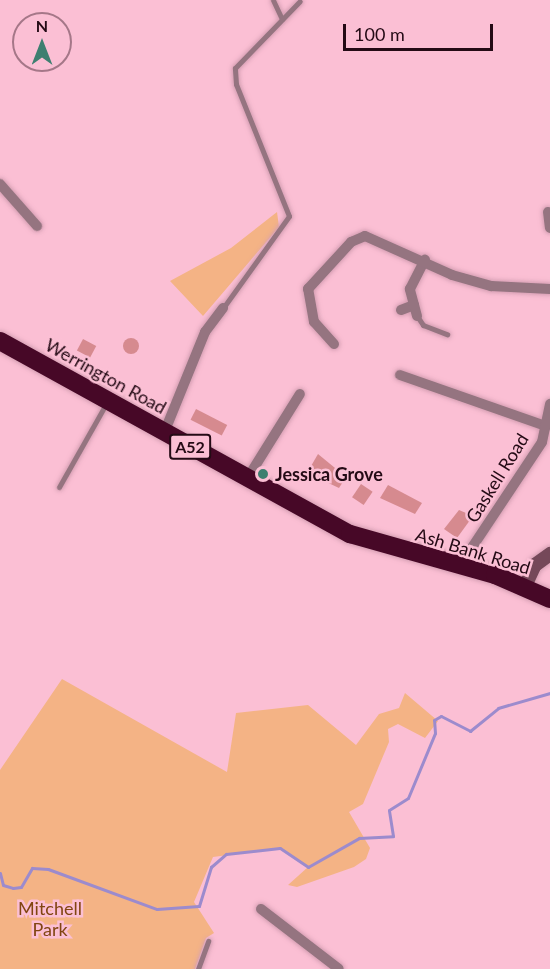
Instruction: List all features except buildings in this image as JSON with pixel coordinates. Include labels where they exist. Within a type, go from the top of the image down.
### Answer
[{"type":"highway","name":"Werrington Road","points":[[0,340],[247,479],[383,547]]},
{"type":"highway","name":"Ash Bank Road","points":[[383,547],[465,566],[525,586],[550,599]]},
{"type":"street","points":[[0,184],[38,226]]},
{"type":"street","points":[[547,229],[548,212]]},
{"type":"street","points":[[334,344],[314,322],[308,289],[351,242],[365,236],[491,286],[550,289]]},
{"type":"street","points":[[401,310],[415,310],[410,289],[425,260]]},
{"type":"street","points":[[164,433],[205,332],[223,308]]},
{"type":"street","points":[[399,375],[546,426]]},
{"type":"street","points":[[247,479],[300,394]]},
{"type":"street","name":"Gaskell Road","points":[[465,566],[471,549],[529,465],[546,426],[550,404]]},
{"type":"street","points":[[525,586],[536,565],[550,554]]},
{"type":"street","points":[[261,909],[339,969]]},
{"type":"lane","points":[[273,0],[282,19]]},
{"type":"lane","points":[[223,308],[289,216],[234,78],[237,63],[300,1]]},
{"type":"lane","points":[[415,310],[423,325],[447,334]]},
{"type":"lane","points":[[59,487],[107,401]]},
{"type":"lane","points":[[198,969],[208,941]]},
{"type":"green space","points":[[277,212],[279,227],[203,316],[170,281],[231,248]]},
{"type":"green space","name":"Mitchell Park","points":[[62,679],[227,772],[236,713],[308,705],[356,745],[379,714],[399,708],[405,693],[438,721],[425,738],[398,724],[388,729],[389,742],[363,804],[349,812],[370,848],[366,859],[354,867],[297,887],[288,885],[308,867],[280,848],[213,857],[194,902],[214,933],[206,938],[195,969],[0,969],[0,770]]},
{"type":"waterway","points":[[0,873],[3,885],[13,888],[21,887],[32,868],[48,869],[157,909],[199,906],[211,867],[226,854],[280,848],[308,867],[359,838],[393,836],[389,810],[408,798],[435,733],[434,720],[441,716],[470,731],[498,708],[550,693]]},
{"type":"place","name":"Jessica Grove","points":[[263,474]]}]
